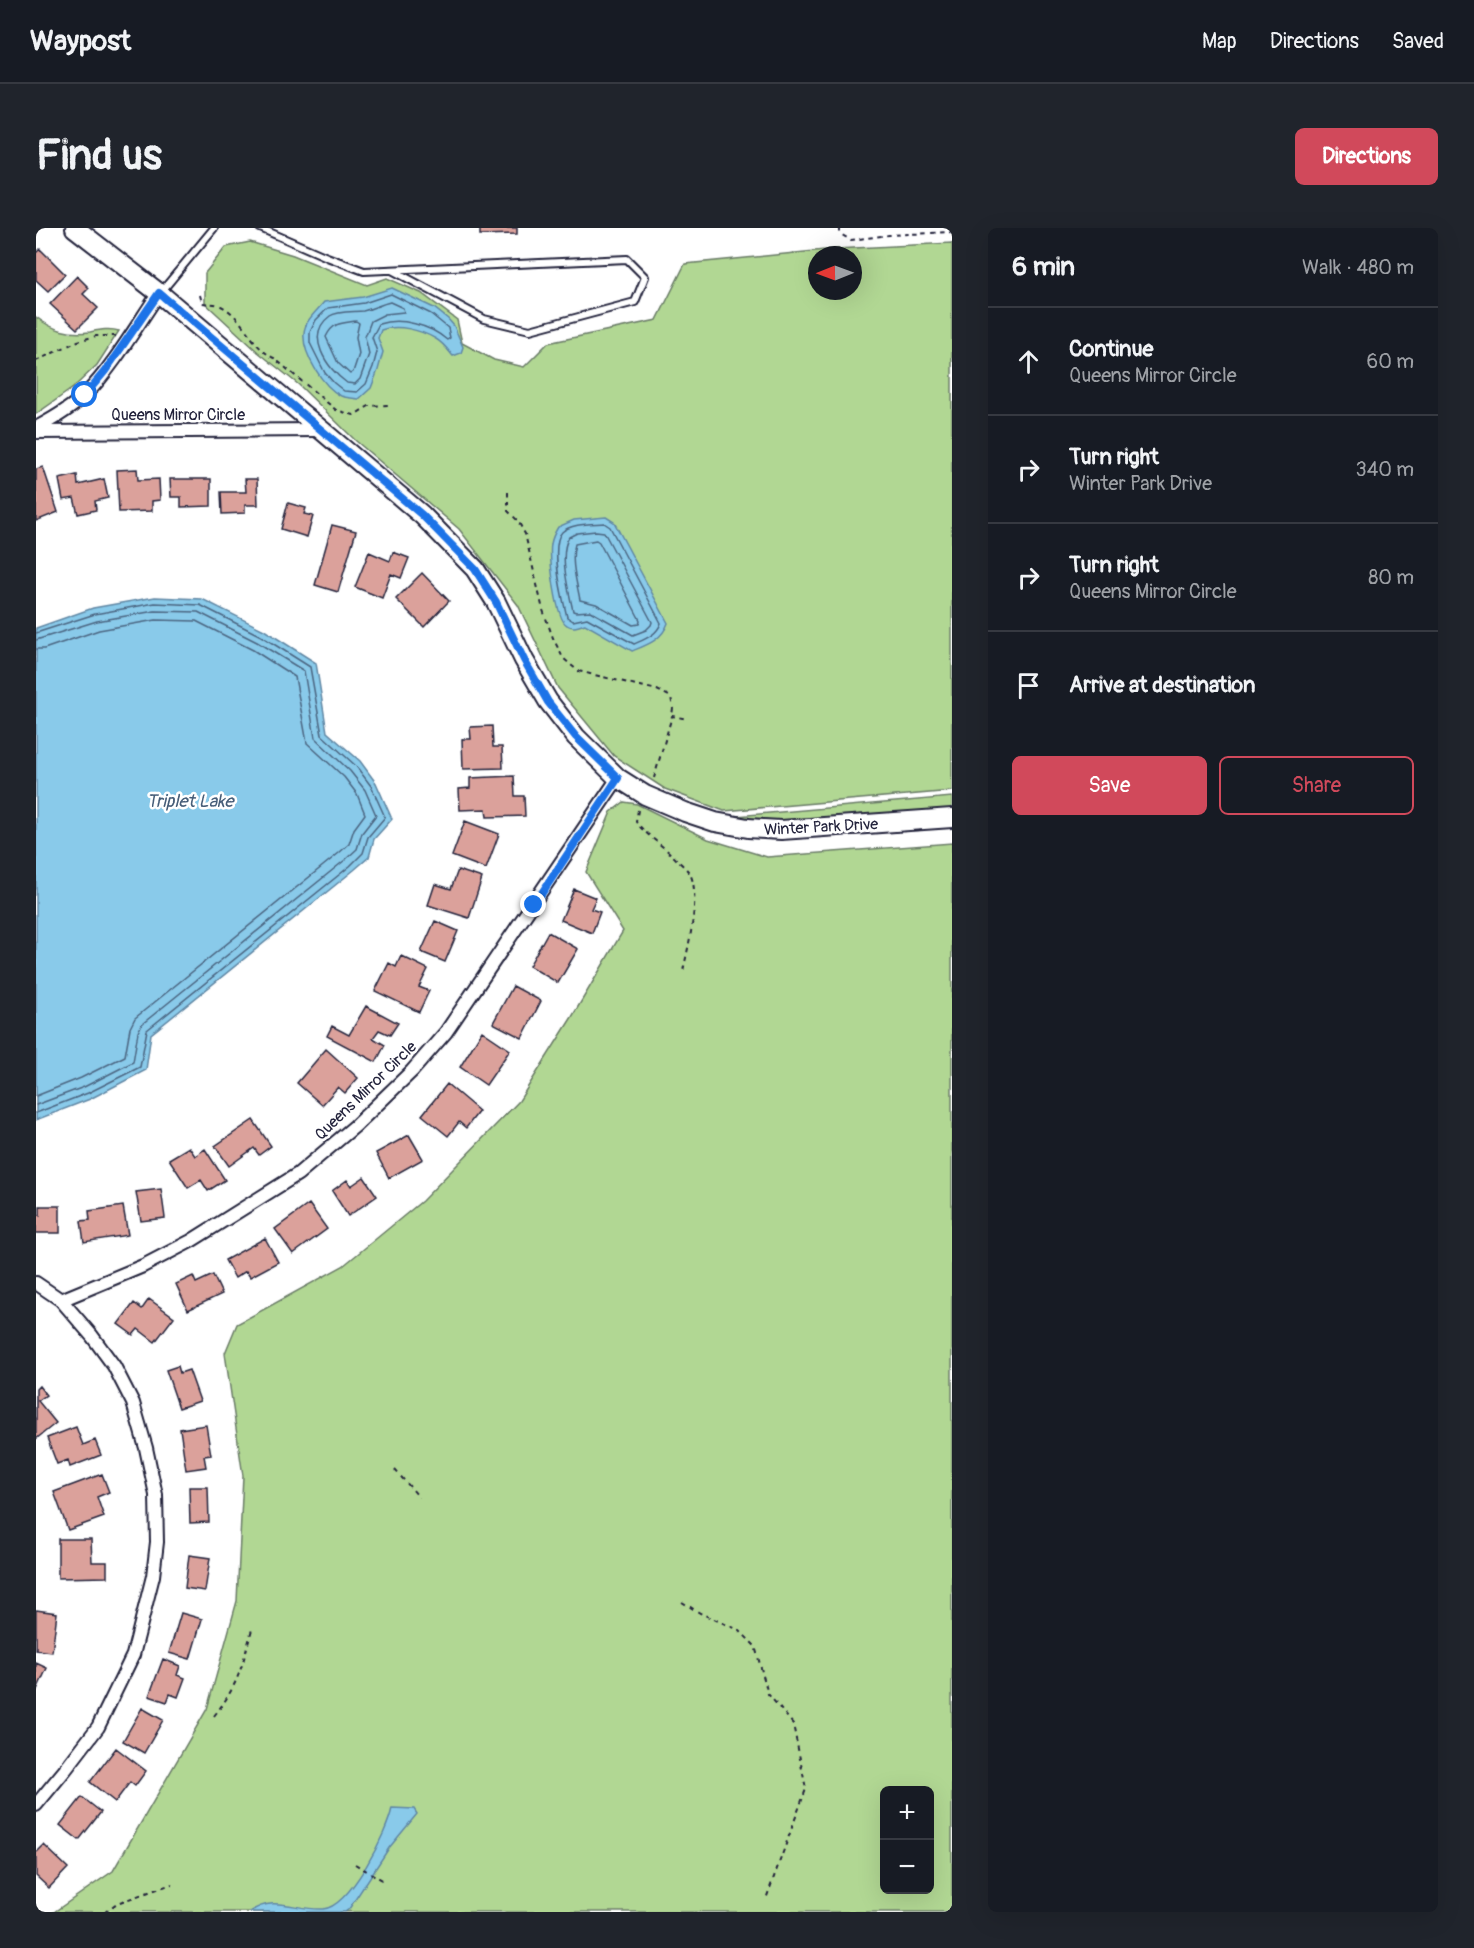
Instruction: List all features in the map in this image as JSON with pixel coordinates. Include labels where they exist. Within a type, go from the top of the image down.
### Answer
[{"type":"street","name":"Winter Park Drive","points":[[75,228],[159,293],[422,515],[475,569],[496,602],[524,660],[548,702],[576,737],[618,778],[645,795],[685,812],[715,822],[748,828],[781,830],[952,818]]},
{"type":"street","name":"Queens Mirror Circle","points":[[36,430],[85,395],[105,371],[159,293]]},
{"type":"street","name":"Queens Mirror Circle","points":[[36,430],[320,430]]},
{"type":"street","name":"Queens Mirror Circle","points":[[61,1300],[143,1266],[191,1241],[298,1174],[355,1126],[412,1071],[446,1032],[618,778]]},
{"type":"street","points":[[36,1283],[61,1300],[92,1336],[114,1366],[133,1403],[156,1495],[157,1542],[153,1576],[133,1655],[98,1727],[36,1805]]},
{"type":"lane","points":[[159,293],[214,228]]},
{"type":"lane","points":[[260,228],[327,258],[364,271],[627,259],[645,277],[635,302],[530,330],[484,319],[392,270]]},
{"type":"path","points":[[840,228],[840,234],[851,240],[889,235],[952,232]]},
{"type":"path","points":[[200,295],[202,303],[220,305],[241,322],[264,353],[274,358],[336,410],[354,415],[369,406],[388,405]]},
{"type":"path","points":[[36,361],[78,340],[96,336],[116,336]]},
{"type":"path","points":[[508,492],[508,511],[518,521],[525,534],[543,610],[562,658],[578,671],[657,690],[671,697],[672,716],[654,778]]},
{"type":"path","points":[[672,716],[688,719]]},
{"type":"path","points":[[639,808],[636,822],[690,874],[694,890],[691,935],[683,971]]},
{"type":"path","points":[[395,1470],[419,1497]]},
{"type":"path","points":[[682,1602],[700,1613],[739,1630],[755,1646],[768,1694],[793,1724],[806,1789],[766,1899]]},
{"type":"path","points":[[214,1716],[230,1695],[242,1669],[252,1629]]},
{"type":"path","points":[[356,1864],[384,1881]]},
{"type":"path","points":[[105,1912],[117,1903],[172,1884]]},
{"type":"green space","points":[[250,242],[293,255],[367,285],[387,278],[421,293],[457,320],[462,343],[494,360],[524,367],[548,343],[657,320],[685,264],[808,252],[808,300],[862,300],[862,248],[952,243],[952,791],[724,811],[665,789],[614,756],[558,688],[518,605],[459,529],[356,441],[299,385],[258,352],[205,303],[205,273],[226,247]]},
{"type":"green space","points":[[36,317],[55,328],[68,332],[82,333],[108,329],[119,331],[97,365],[73,388],[36,414]]},
{"type":"green space","points":[[952,797],[952,812],[781,823],[725,817]]},
{"type":"green space","points":[[624,802],[637,804],[708,839],[767,857],[952,843],[952,1912],[54,1912],[113,1871],[207,1709],[237,1601],[243,1476],[225,1353],[237,1324],[343,1266],[422,1201],[519,1101],[623,931],[586,872],[611,812]]},
{"type":"water","points":[[392,288],[434,308],[448,319],[454,326],[463,347],[461,353],[453,356],[439,341],[416,331],[402,328],[381,330],[378,338],[383,352],[371,388],[359,399],[341,396],[327,385],[315,369],[306,350],[305,328],[324,302],[363,297]]},
{"type":"water","points":[[606,517],[614,522],[668,623],[658,638],[632,651],[585,624],[574,627],[567,625],[563,621],[557,601],[552,574],[551,544],[558,527],[574,520]]},
{"type":"water","name":"Triplet Lake","points":[[155,597],[202,599],[264,630],[316,663],[327,732],[360,761],[376,783],[392,819],[374,839],[369,857],[151,1034],[146,1070],[90,1099],[36,1120],[36,628],[93,608]]},
{"type":"water","points":[[392,1808],[414,1809],[417,1814],[389,1848],[345,1912],[250,1912],[268,1904],[286,1904],[314,1909],[334,1905],[356,1882],[376,1850]]},
{"type":"building","points":[[480,228],[517,228],[517,234],[480,235]]},
{"type":"building","points":[[40,249],[65,274],[48,291],[36,280],[36,253]]},
{"type":"building","points":[[77,276],[89,288],[83,294],[98,308],[77,329],[50,304]]},
{"type":"building","points":[[43,467],[58,512],[36,521],[36,469]]},
{"type":"building","points":[[137,469],[138,480],[159,479],[160,500],[152,501],[152,511],[119,512],[117,470]]},
{"type":"building","points":[[77,475],[78,485],[104,479],[108,498],[95,501],[96,510],[78,514],[74,498],[63,500],[59,479]]},
{"type":"building","points":[[170,479],[211,479],[211,506],[181,507],[181,497],[171,497]]},
{"type":"building","points":[[245,479],[257,479],[258,505],[245,505],[245,513],[222,514],[221,492],[246,492]]},
{"type":"building","points":[[288,503],[306,508],[304,514],[313,516],[307,537],[281,529]]},
{"type":"building","points":[[332,525],[356,531],[338,592],[315,585]]},
{"type":"building","points":[[369,552],[390,561],[393,552],[409,558],[401,578],[391,574],[382,598],[355,587]]},
{"type":"building","points":[[422,573],[449,601],[424,627],[396,599]]},
{"type":"building","points":[[492,726],[493,747],[502,747],[503,768],[463,769],[462,739],[471,739],[470,727]]},
{"type":"building","points":[[514,776],[515,796],[524,796],[525,816],[487,817],[486,809],[460,810],[459,789],[470,788],[470,778]]},
{"type":"building","points":[[465,821],[499,834],[486,869],[452,856]]},
{"type":"building","points":[[458,870],[482,878],[469,918],[428,905],[435,884],[451,889]]},
{"type":"building","points":[[574,889],[596,898],[591,909],[600,912],[592,933],[561,920]]},
{"type":"building","points":[[435,921],[458,931],[445,962],[421,952]]},
{"type":"building","points":[[548,932],[578,949],[558,983],[529,966]]},
{"type":"building","points":[[401,956],[428,969],[419,987],[429,991],[419,1012],[375,991],[389,963],[396,967]]},
{"type":"building","points":[[513,986],[541,1001],[522,1038],[493,1023]]},
{"type":"building","points":[[366,1006],[398,1023],[390,1035],[379,1030],[373,1038],[385,1045],[376,1062],[327,1036],[332,1026],[349,1035]]},
{"type":"building","points":[[482,1031],[510,1050],[486,1085],[460,1067]]},
{"type":"building","points":[[326,1049],[358,1078],[345,1093],[338,1087],[322,1105],[297,1083]]},
{"type":"building","points":[[447,1084],[479,1111],[466,1128],[459,1122],[448,1136],[422,1115]]},
{"type":"building","points":[[253,1120],[271,1146],[259,1155],[254,1148],[229,1166],[215,1146]]},
{"type":"building","points":[[409,1135],[423,1159],[389,1178],[376,1153]]},
{"type":"building","points":[[189,1147],[195,1156],[205,1149],[225,1180],[208,1191],[201,1180],[188,1188],[169,1159]]},
{"type":"building","points":[[364,1177],[377,1196],[348,1216],[332,1191],[347,1180],[351,1186]]},
{"type":"building","points":[[161,1189],[165,1218],[141,1221],[136,1192]]},
{"type":"building","points":[[309,1204],[327,1229],[293,1254],[275,1229]]},
{"type":"building","points":[[40,1206],[60,1206],[60,1233],[36,1233],[36,1215],[40,1215]]},
{"type":"building","points":[[123,1206],[128,1235],[84,1242],[81,1221],[90,1220],[89,1211]]},
{"type":"building","points":[[265,1238],[278,1262],[250,1277],[246,1271],[235,1278],[225,1260]]},
{"type":"building","points":[[213,1275],[222,1294],[188,1310],[176,1284],[193,1276],[196,1283]]},
{"type":"building","points":[[149,1299],[174,1317],[155,1342],[138,1329],[133,1335],[118,1324],[134,1303],[142,1309]]},
{"type":"building","points":[[178,1366],[180,1373],[189,1370],[200,1401],[179,1408],[166,1370]]},
{"type":"building","points":[[39,1386],[46,1395],[38,1401],[56,1423],[36,1439],[36,1389]]},
{"type":"building","points":[[206,1425],[211,1455],[204,1456],[206,1467],[186,1470],[180,1429]]},
{"type":"building","points":[[76,1427],[83,1445],[95,1440],[101,1455],[70,1467],[68,1460],[57,1464],[47,1438]]},
{"type":"building","points":[[102,1474],[109,1492],[97,1497],[104,1517],[68,1530],[54,1492]]},
{"type":"building","points":[[189,1487],[208,1487],[209,1522],[190,1523]]},
{"type":"building","points":[[58,1539],[91,1539],[92,1562],[107,1562],[107,1577],[58,1578]]},
{"type":"building","points":[[189,1555],[210,1558],[205,1591],[185,1588]]},
{"type":"building","points":[[36,1610],[57,1613],[52,1652],[36,1650]]},
{"type":"building","points":[[181,1613],[202,1619],[190,1659],[169,1653]]},
{"type":"building","points":[[163,1659],[180,1666],[177,1675],[185,1678],[178,1697],[170,1694],[167,1702],[149,1696]]},
{"type":"building","points":[[36,1663],[47,1668],[36,1692]]},
{"type":"building","points":[[142,1708],[163,1720],[144,1753],[123,1741]]},
{"type":"building","points":[[116,1748],[146,1771],[135,1786],[130,1782],[115,1802],[90,1782]]},
{"type":"building","points":[[82,1797],[101,1812],[79,1840],[60,1825]]},
{"type":"building","points":[[44,1845],[68,1868],[49,1888],[36,1876],[36,1853]]},
{"type":"route","points":[[85,395],[105,371],[159,293],[422,515],[475,569],[496,602],[524,660],[548,702],[576,737],[618,778],[534,905]]}]
